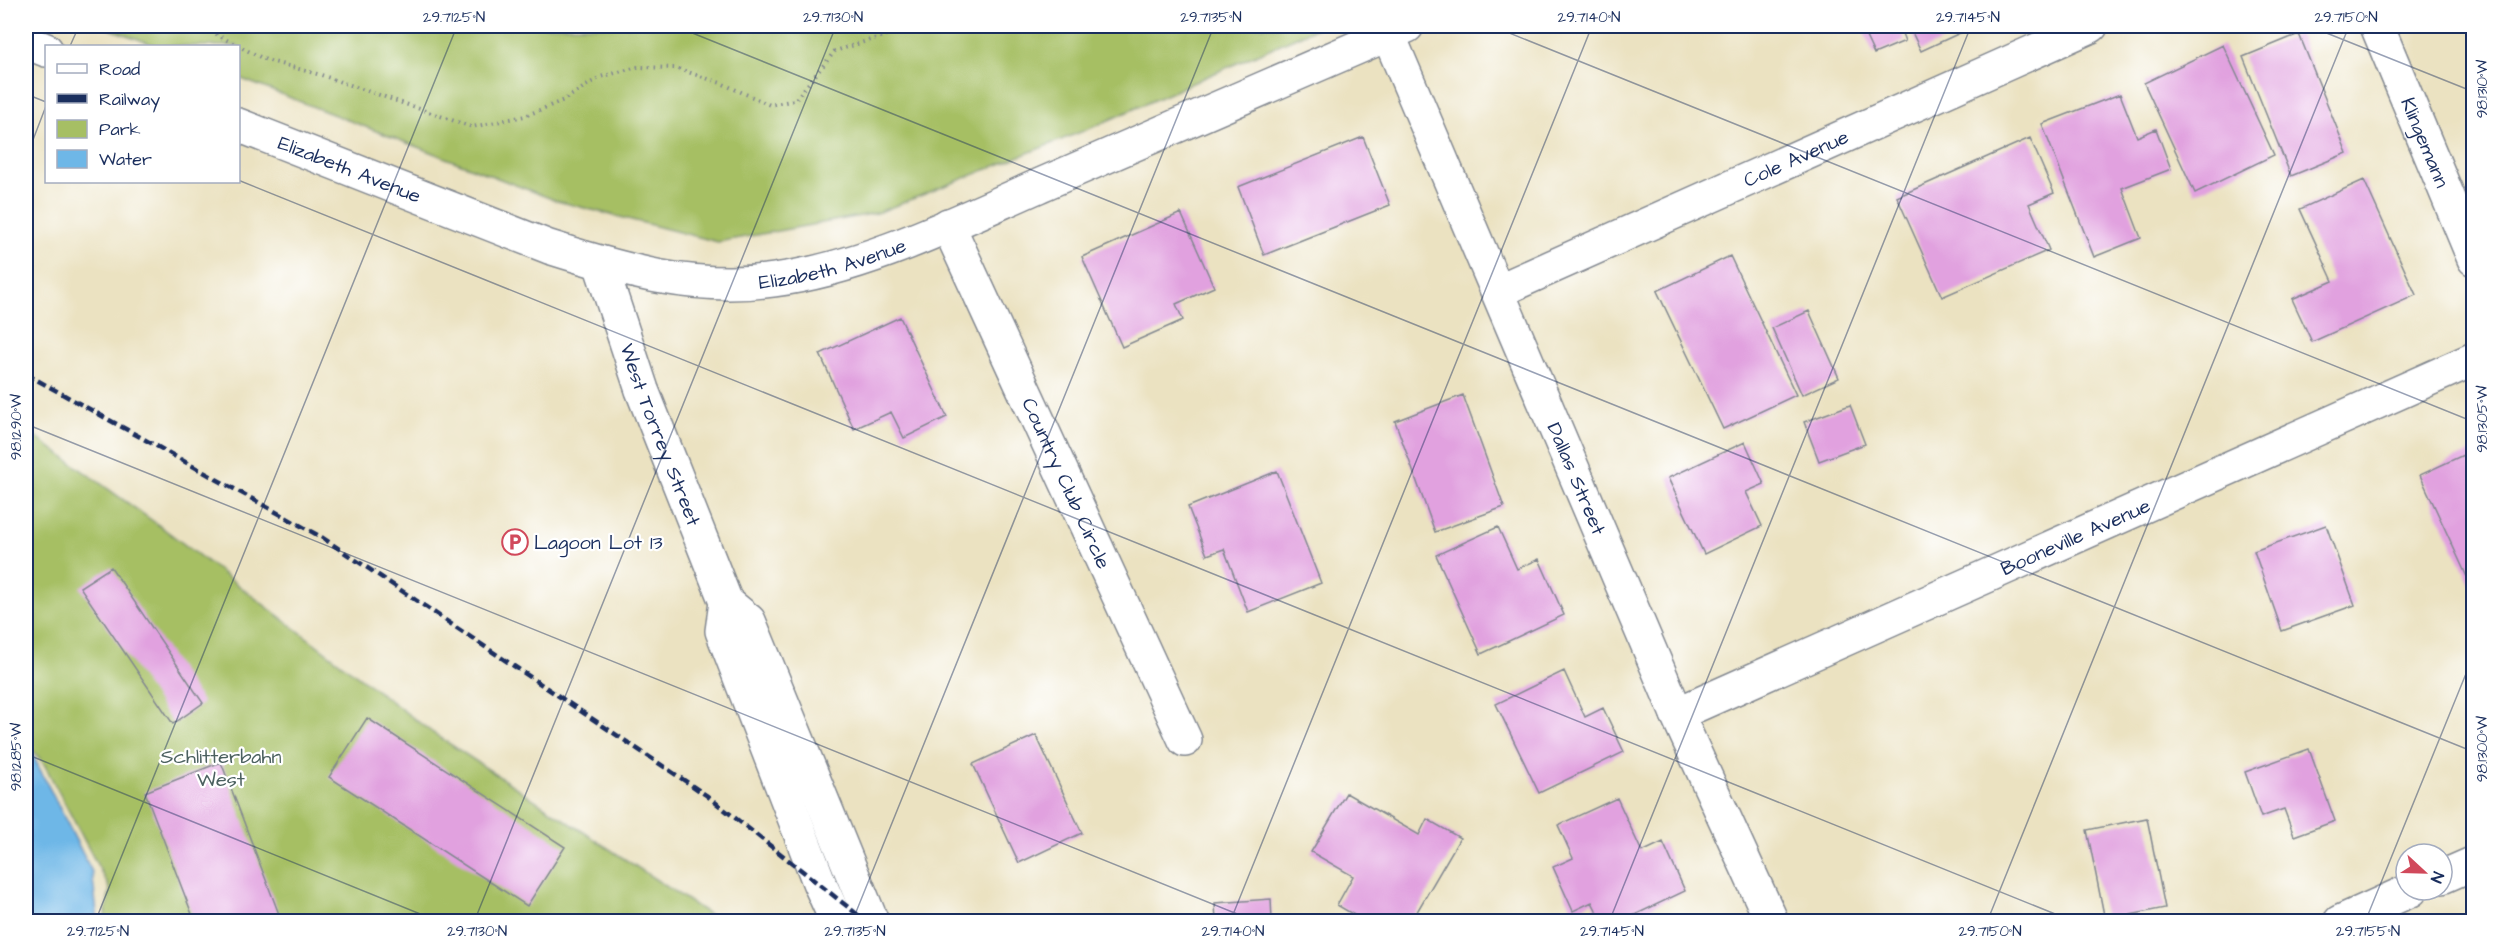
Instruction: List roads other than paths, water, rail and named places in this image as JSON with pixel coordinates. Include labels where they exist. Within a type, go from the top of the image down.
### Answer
[{"type":"street","name":"Cole Avenue","points":[[1498,291],[2091,26]]},
{"type":"street","name":"Klingemann","points":[[2377,26],[2474,259]]},
{"type":"street","name":"Dallas Street","points":[[1397,30],[1498,291],[1677,714],[1772,921]]},
{"type":"street","name":"Elizabeth Avenue","points":[[240,126],[549,247],[600,263],[667,279],[717,283],[774,280],[839,267],[948,225],[1397,30]]},
{"type":"street","points":[[26,42],[45,50]]},
{"type":"street","name":"Country Club Circle","points":[[948,225],[1185,740]]},
{"type":"street","name":"West Torrey Street","points":[[600,263],[642,390],[726,602],[749,621],[872,921]]},
{"type":"street","name":"Booneville Avenue","points":[[1677,714],[2474,359]]},
{"type":"street","name":"West Torrey Street","points":[[726,602],[722,631],[819,882],[837,921]]},
{"type":"street","points":[[2454,871],[2474,863]]},
{"type":"street","points":[[2340,921],[2394,897]]},
{"type":"water","points":[[26,742],[92,872],[98,921],[26,921]]},
{"type":"railway","points":[[26,374],[323,538],[706,795],[867,922]]},
{"type":"place","name":"Lagoon Lot 13","points":[[515,542]]},
{"type":"park label","name":"Schlitterbahn West","points":[[221,768]]}]
